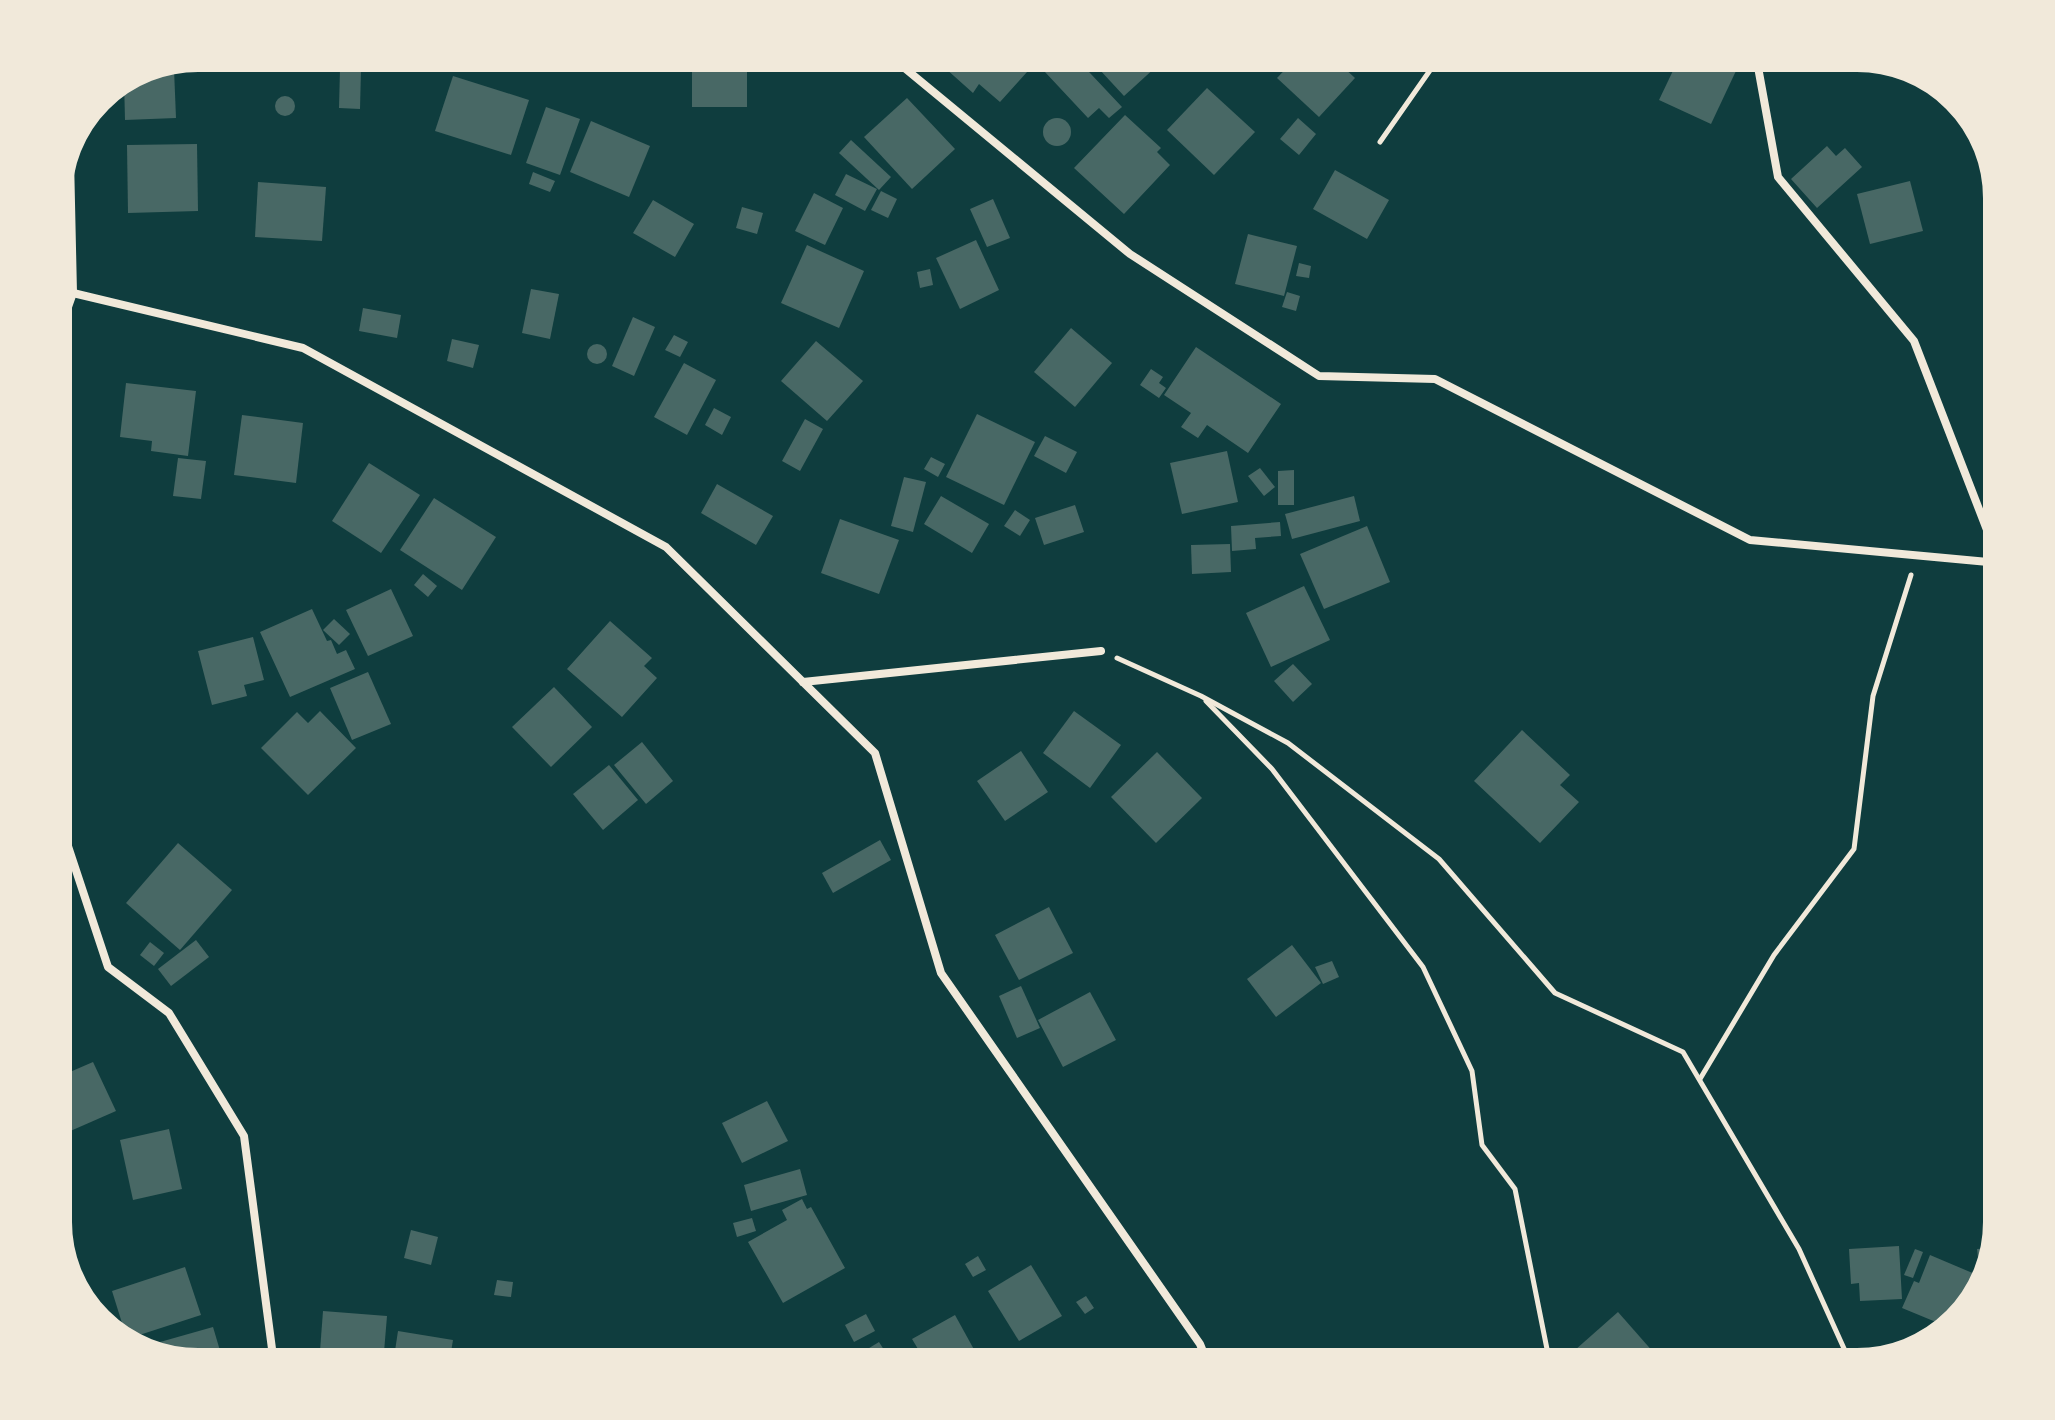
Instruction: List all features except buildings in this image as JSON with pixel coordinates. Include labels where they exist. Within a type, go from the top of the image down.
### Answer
[{"type":"street","points":[[907,70],[1130,254],[1319,376],[1435,379],[1750,540],[1985,561]]},
{"type":"street","points":[[1759,70],[1778,177],[1914,341],[1985,526]]},
{"type":"street","points":[[70,301],[73,293],[71,186]]},
{"type":"street","points":[[70,293],[303,348],[666,547],[875,753],[941,973],[1202,1350]]},
{"type":"street","points":[[803,682],[1101,651]]},
{"type":"street","points":[[70,852],[108,967],[169,1013],[244,1136],[272,1350]]},
{"type":"path","points":[[1380,142],[1430,70]]},
{"type":"path","points":[[1700,1079],[1774,955],[1854,849],[1873,696],[1918,555]]},
{"type":"path","points":[[1101,651],[1201,696],[1288,743],[1439,859],[1555,993],[1683,1052],[1799,1249],[1845,1350]]},
{"type":"path","points":[[1201,696],[1272,769],[1423,967],[1472,1071],[1482,1145],[1515,1189],[1547,1350]]}]
